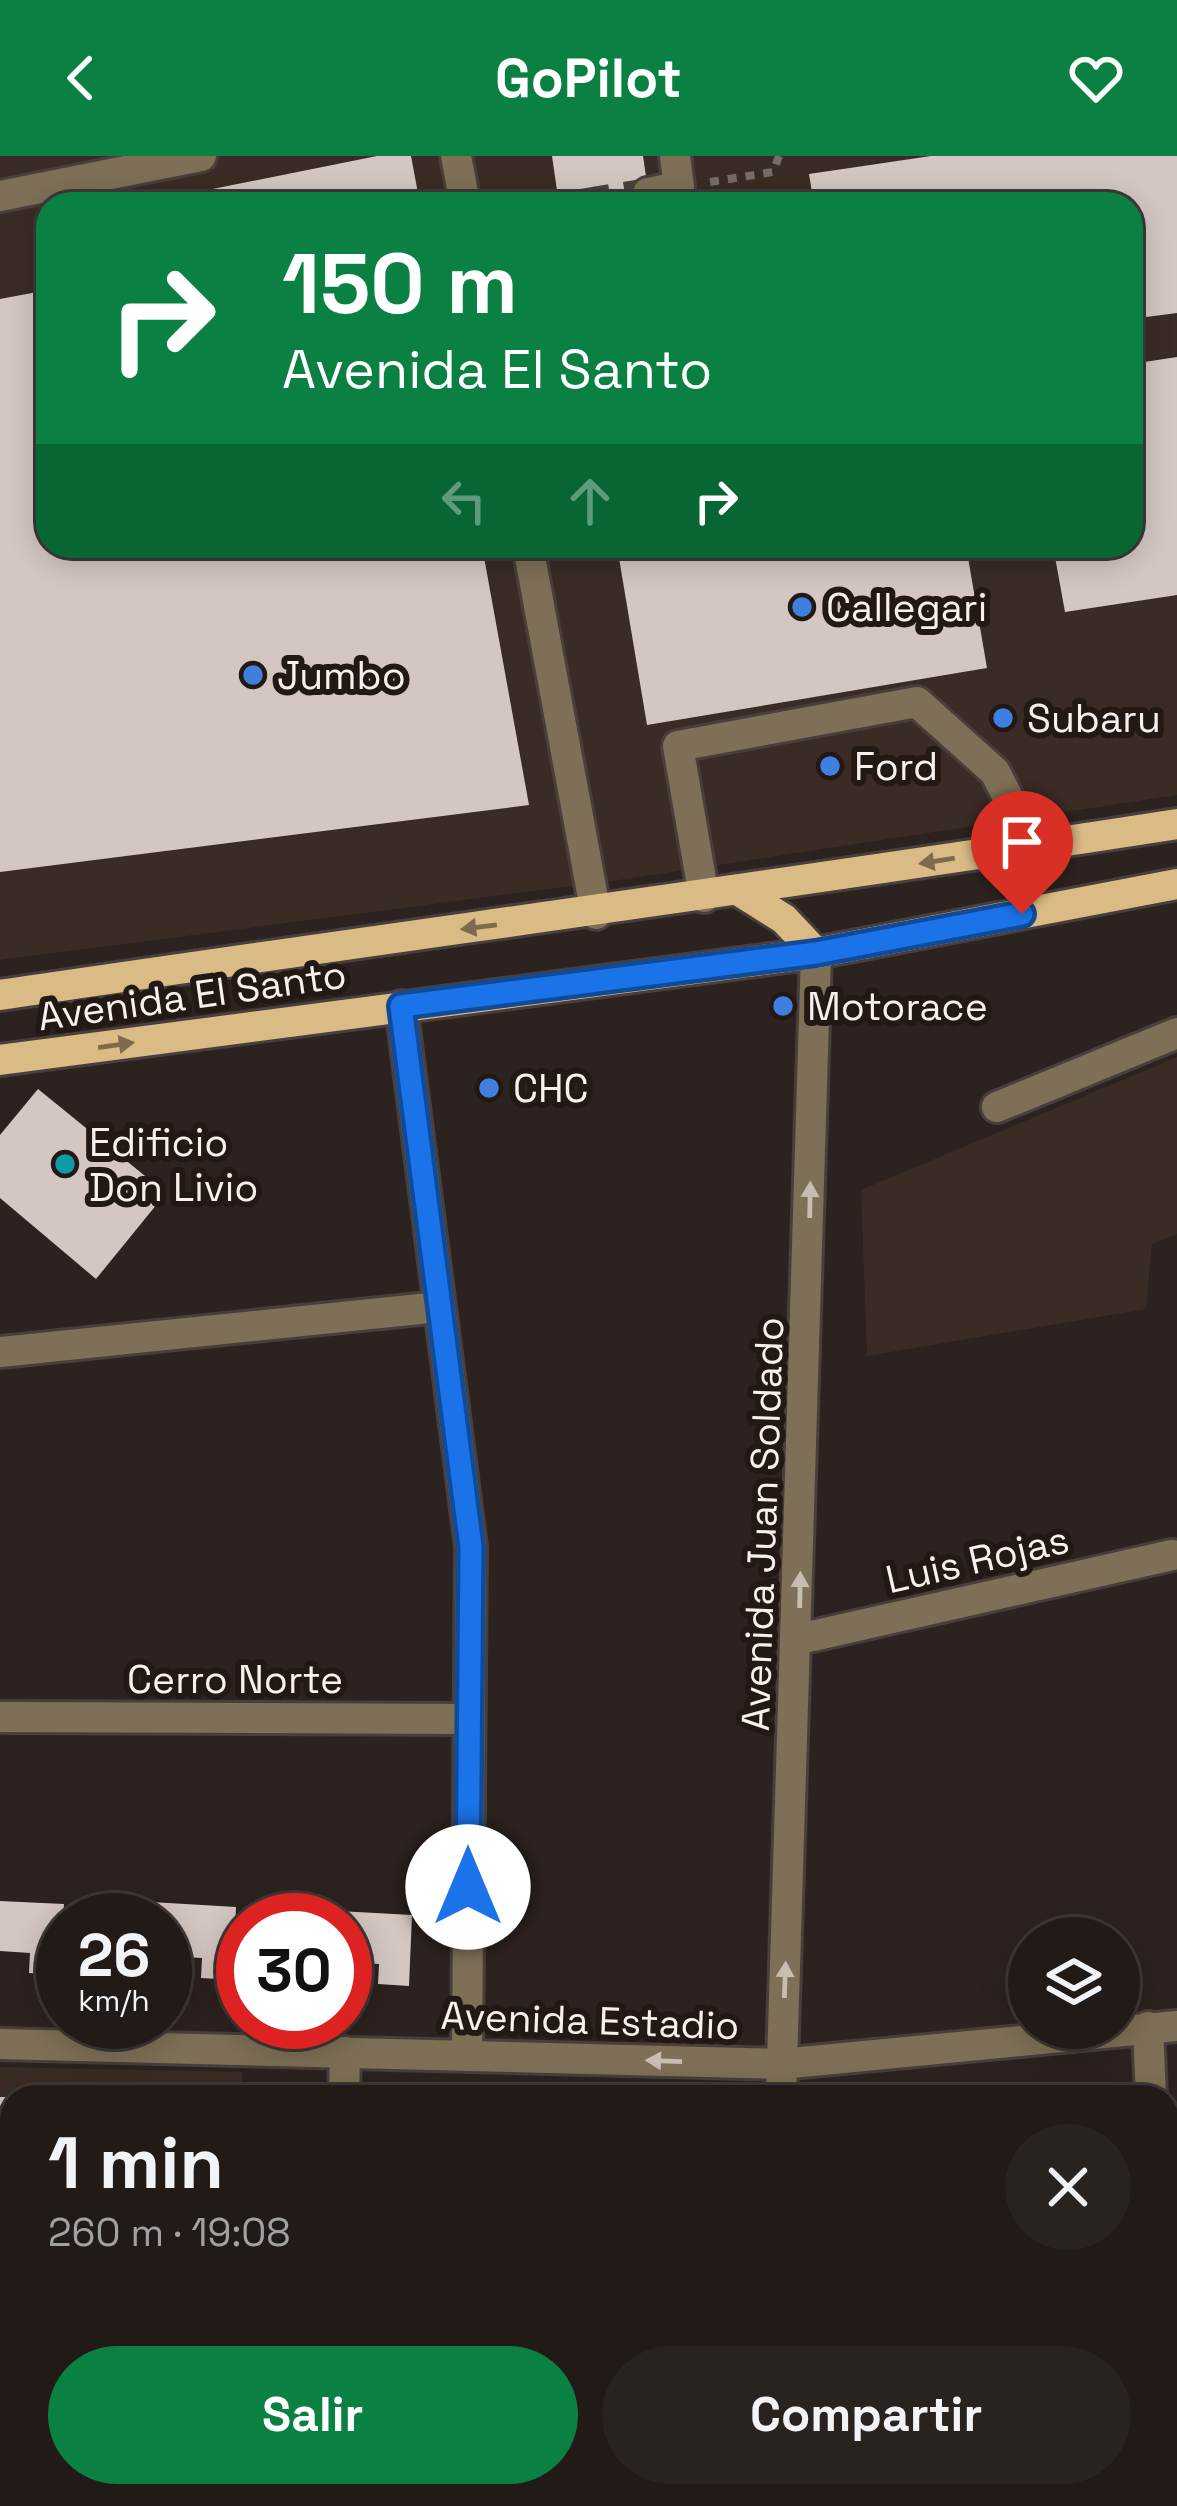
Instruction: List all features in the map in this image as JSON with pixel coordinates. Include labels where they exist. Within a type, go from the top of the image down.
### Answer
[{"type":"main road","name":"Avenida El Santo","points":[[0,995],[377,939],[596,914],[1177,824]]},
{"type":"main road","name":"Avenida El Santo","points":[[0,1060],[816,953],[1177,884]]},
{"type":"main road","points":[[741,892],[784,919],[816,953]]},
{"type":"street","points":[[0,196],[201,156]]},
{"type":"street","points":[[456,156],[463,192]]},
{"type":"street","points":[[663,190],[674,156]]},
{"type":"street","points":[[529,558],[596,914]]},
{"type":"street","points":[[704,897],[677,746],[917,702],[995,772],[1033,847]]},
{"type":"street","name":"Avenida Juan Soldado","points":[[781,2085],[799,1639],[816,953]]},
{"type":"street","points":[[401,1006],[471,1547],[467,2056]]},
{"type":"street","points":[[997,1107],[1177,1033]]},
{"type":"street","points":[[0,1352],[439,1307]]},
{"type":"street","points":[[1175,1560],[1177,1522]]},
{"type":"street","name":"Luis Rojas","points":[[799,1639],[1175,1560]]},
{"type":"street","name":"Cerro Norte","points":[[0,1717],[469,1719]]},
{"type":"street","points":[[1153,2085],[1162,2026]]},
{"type":"street","name":"Avenida Estadio","points":[[0,2044],[781,2064],[1162,2026]]},
{"type":"street","points":[[344,2085],[345,2053]]},
{"type":"path","points":[[663,190],[773,172],[779,156]]},
{"type":"shaded area","points":[[0,156],[1177,156],[1177,795],[626,879],[0,960]]},
{"type":"shaded area","points":[[1177,1057],[1177,1234],[1152,1244],[1146,1309],[867,1356],[861,1190]]},
{"type":"shaded area","points":[[0,2067],[242,2072],[242,2085],[0,2085]]},
{"type":"building","points":[[377,156],[411,156],[418,192],[198,192]]},
{"type":"building","points":[[552,156],[643,156],[648,192],[557,192]]},
{"type":"building","points":[[931,156],[1177,156],[1177,313],[1143,317],[1143,192],[812,192],[809,174]]},
{"type":"building","name":"Jumbo","points":[[36,292],[36,558],[484,558],[529,805],[0,872],[0,299]]},
{"type":"building","points":[[1177,357],[1177,595],[1065,612],[1055,558],[1143,558],[1143,362]]},
{"type":"building","name":"Callegari","points":[[619,558],[968,558],[987,668],[647,725]]},
{"type":"building","name":"Edificio Don Livio","points":[[38,1089],[166,1193],[96,1279],[0,1198],[0,1135]]},
{"type":"building","points":[[0,1901],[36,1903],[36,1973],[29,1973],[30,1953],[0,1951]]},
{"type":"building","points":[[192,1904],[216,1906],[216,1979],[201,1978],[202,1958],[192,1957]]},
{"type":"building","points":[[372,1913],[412,1915],[409,1986],[378,1984],[379,1964],[372,1964]]},
{"type":"place","name":"Callegari","points":[[802,607]]},
{"type":"place","name":"Jumbo","points":[[253,675]]},
{"type":"place","name":"Subaru","points":[[1003,718]]},
{"type":"place","name":"Ford","points":[[830,766]]},
{"type":"place","name":"Motorace","points":[[783,1006]]},
{"type":"place","name":"CHC","points":[[489,1088]]},
{"type":"place","name":"Edificio Don Livio","points":[[65,1164]]},
{"type":"route","points":[[468,1887],[471,1547],[401,1006],[816,953],[1022,914]]}]
